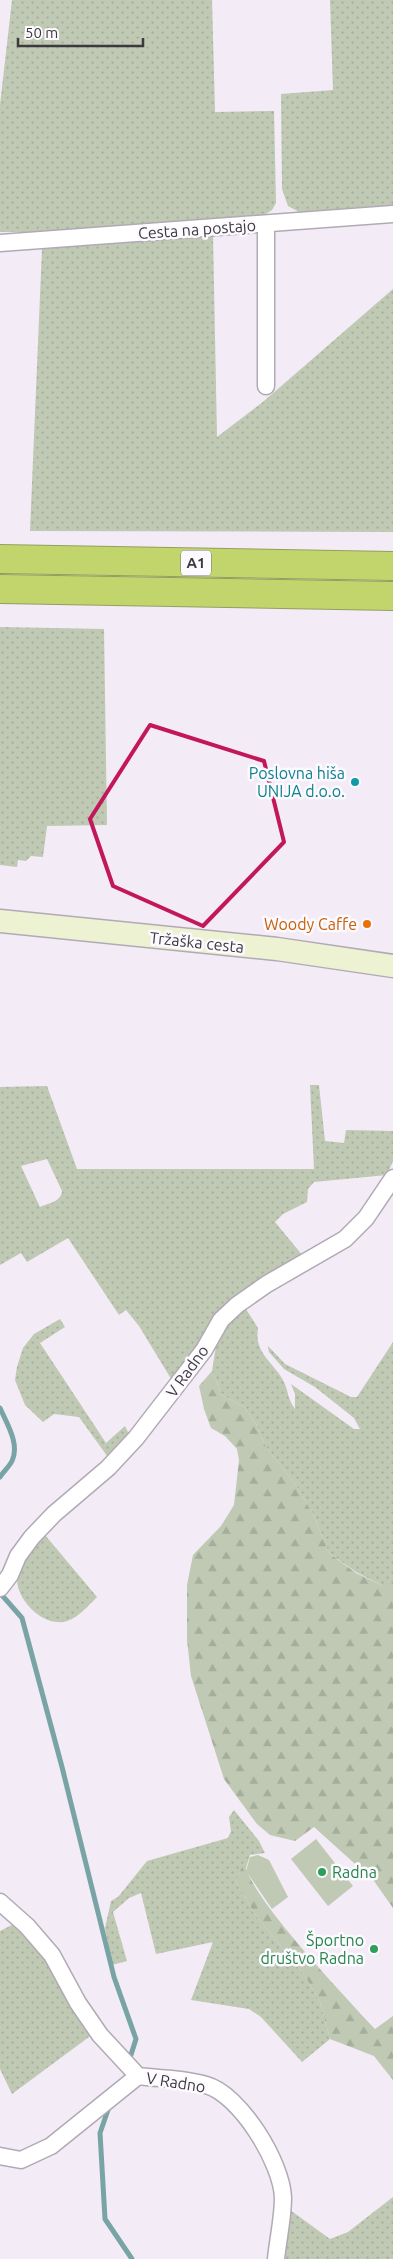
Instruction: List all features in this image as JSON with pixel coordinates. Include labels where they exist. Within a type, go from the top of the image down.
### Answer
[{"type":"highway","name":"A1","points":[[0,559],[393,566]]},
{"type":"highway","name":"A1","points":[[0,589],[393,596]]},
{"type":"main road","name":"Tržaška cesta","points":[[0,921],[277,949],[393,966]]},
{"type":"street","name":"Cesta na postajo","points":[[0,243],[266,225],[393,214]]},
{"type":"street","points":[[266,225],[266,386]]},
{"type":"street","name":"V Radno","points":[[3,1584],[18,1556],[32,1537],[54,1514],[108,1468],[136,1438],[204,1350],[221,1320],[237,1305],[267,1284],[345,1239],[366,1218],[393,1178]]},
{"type":"street","name":"V Radno","points":[[0,1902],[27,1926],[52,1955],[78,2003],[100,2034],[138,2076],[208,2085],[235,2104],[263,2141],[278,2175],[283,2198],[276,2259]]},
{"type":"street","points":[[0,2156],[20,2160],[51,2146],[138,2076]]},
{"type":"highlighted area","points":[[150,725],[264,761],[284,842],[203,926],[113,886],[90,819]]},
{"type":"green space","points":[[12,0],[212,0],[215,112],[274,111],[276,203],[272,210],[263,216],[40,232],[0,232],[0,105]]},
{"type":"green space","points":[[330,0],[393,0],[393,205],[299,212],[288,206],[282,189],[281,94],[333,90]]},
{"type":"green space","points":[[213,235],[217,437],[264,401],[393,289],[393,532],[30,531],[42,249]]},
{"type":"green space","points":[[0,627],[104,629],[107,825],[47,826],[43,857],[31,856],[26,861],[18,860],[17,867],[0,865]]},
{"type":"green space","points":[[310,1085],[319,1085],[325,1141],[344,1143],[346,1130],[393,1131],[393,1161],[387,1175],[314,1182],[308,1189],[307,1202],[283,1214],[275,1222],[303,1256],[266,1277],[173,1382],[139,1326],[126,1310],[119,1315],[68,1238],[27,1262],[21,1253],[0,1265],[0,1087],[47,1086],[77,1169],[314,1169]],"holes":[[[47,1159],[62,1191],[57,1200],[40,1207],[21,1166]]]},
{"type":"green space","points":[[244,1306],[258,1328],[257,1337],[261,1350],[279,1373],[295,1409],[295,1394],[291,1384],[354,1429],[360,1429],[354,1418],[315,1387],[284,1369],[269,1352],[268,1346],[285,1364],[351,1397],[357,1397],[393,1342],[393,1586],[383,1586],[356,1572],[329,1553],[312,1512],[295,1484],[266,1447],[256,1424],[244,1407],[222,1395],[212,1371],[216,1346],[226,1325]]},
{"type":"green space","points":[[60,1319],[65,1327],[40,1343],[106,1443],[125,1426],[131,1438],[110,1460],[79,1417],[54,1414],[43,1422],[25,1405],[15,1380],[23,1348],[34,1334]]},
{"type":"green space","points":[[212,1371],[222,1395],[244,1407],[256,1424],[266,1447],[295,1484],[312,1512],[329,1553],[356,1573],[383,1586],[393,1586],[393,1908],[374,1881],[314,1827],[295,1841],[270,1835],[257,1824],[224,1779],[191,1676],[187,1640],[187,1585],[193,1555],[221,1526],[234,1505],[239,1460],[237,1449],[225,1436],[211,1428],[204,1409],[199,1386]]},
{"type":"green space","points":[[45,1535],[97,1597],[80,1614],[67,1621],[57,1622],[39,1615],[24,1600],[19,1590],[17,1581],[19,1568]]},
{"type":"green space","points":[[234,1810],[259,1841],[265,1853],[250,1855],[245,1871],[244,1862],[236,1882],[254,1913],[305,1976],[320,2002],[330,2039],[302,2062],[261,2017],[249,2009],[191,2000],[213,1942],[156,1954],[141,1893],[129,1898],[113,1912],[127,1961],[112,1965],[105,1928],[111,1901],[118,1897],[147,1861],[228,1838],[231,1831],[229,1817]]},
{"type":"green space","name":"Radna","points":[[316,1839],[353,1886],[328,1906],[291,1859]]},
{"type":"green space","points":[[258,1855],[269,1860],[288,1897],[272,1909],[246,1871],[250,1857]]},
{"type":"green space","points":[[244,1861],[250,1877],[262,1898],[301,1947],[375,2029],[393,2016],[393,2080],[374,2056],[330,2039],[320,2002],[305,1976],[254,1913],[236,1882]]},
{"type":"green space","points":[[14,1924],[33,1938],[93,2034],[12,2094],[0,2069],[0,1931]]},
{"type":"green space","points":[[393,2197],[393,2259],[282,2259],[290,2210],[330,2239],[348,2232]]},
{"type":"waterway","name":"Radna","points":[[0,1408],[14,1441],[12,1461],[0,1477]]},
{"type":"waterway","name":"Radna","points":[[0,1593],[22,1618],[62,1767],[114,1977],[136,2039],[129,2061]]},
{"type":"waterway","name":"Radna","points":[[109,2107],[100,2133],[105,2219],[132,2259]]},
{"type":"place","name":"Poslovna hiša UNIJA d.o.o.","points":[[355,782]]},
{"type":"place","name":"Woody Caffe","points":[[367,924]]},
{"type":"place","name":"Radna","points":[[322,1872]]},
{"type":"place","name":"Športno društvo Radna","points":[[374,1949]]}]
